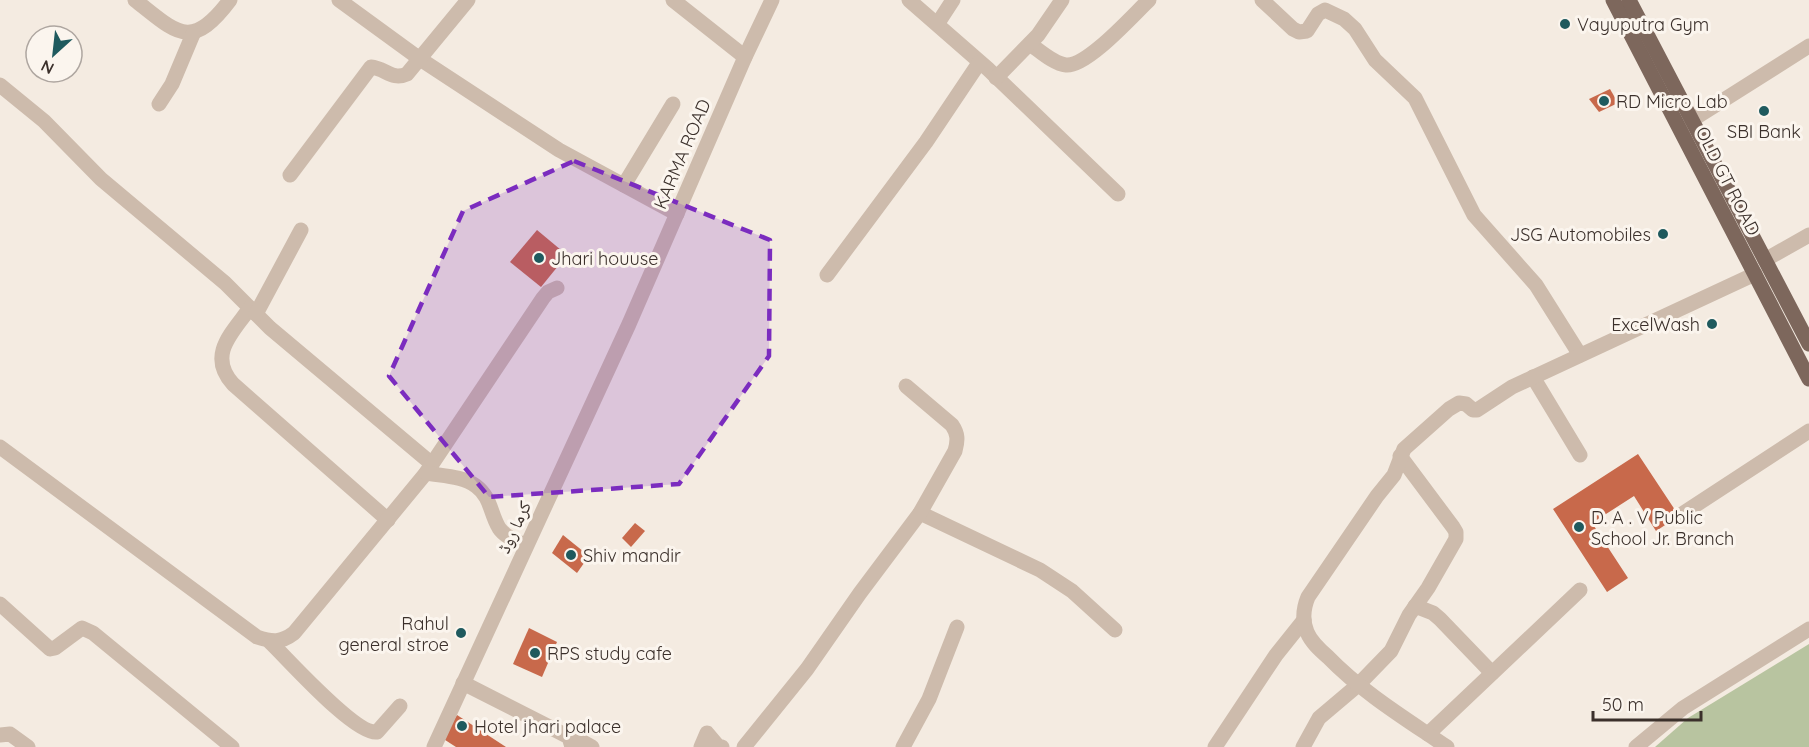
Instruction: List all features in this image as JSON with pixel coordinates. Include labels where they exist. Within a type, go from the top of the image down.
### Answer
[{"type":"main road","name":"OLD GT ROAD","points":[[1613,0],[1809,379]]},
{"type":"main road","name":"OLD GT ROAD","points":[[1629,0],[1809,344]]},
{"type":"street","points":[[135,0],[167,25],[180,32],[193,34],[203,29],[230,0]]},
{"type":"street","points":[[339,0],[420,58],[559,150],[677,213]]},
{"type":"street","points":[[290,175],[371,67],[391,76],[403,76],[468,0]]},
{"type":"street","points":[[673,0],[745,57]]},
{"type":"street","points":[[909,0],[938,23],[1118,194]]},
{"type":"street","points":[[938,23],[953,0]]},
{"type":"street","points":[[996,78],[1030,44],[1062,0]]},
{"type":"street","points":[[1030,44],[1064,66],[1083,61],[1149,0]]},
{"type":"street","points":[[1262,0],[1299,32],[1307,31],[1318,14],[1325,10],[1344,19],[1355,29],[1375,60],[1415,98],[1474,215],[1536,285],[1580,355]]},
{"type":"street","name":"KARMA ROAD","points":[[629,324],[769,2]]},
{"type":"street","points":[[159,104],[172,84],[193,34]]},
{"type":"street","points":[[1692,120],[1809,46]]},
{"type":"street","points":[[827,275],[926,142],[980,63]]},
{"type":"street","points":[[0,85],[44,121],[101,179],[225,283],[270,328],[429,469],[465,480],[476,486],[490,503],[499,528],[508,537],[526,546]]},
{"type":"street","points":[[624,185],[672,104]]},
{"type":"street","points":[[301,230],[253,311],[224,344],[221,359],[225,375],[388,520]]},
{"type":"street","points":[[1765,260],[1809,235]]},
{"type":"street","points":[[1447,747],[1344,674],[1313,642],[1304,620],[1303,608],[1308,597],[1394,474],[1404,449],[1449,409],[1463,403],[1477,410],[1512,387],[1755,274]]},
{"type":"street","points":[[270,642],[283,641],[294,633],[388,520],[429,469],[543,298],[556,288]]},
{"type":"street","name":"کرما روڈ","points":[[434,747],[629,324]]},
{"type":"street","points":[[1533,377],[1580,455]]},
{"type":"street","points":[[744,747],[807,669],[860,592],[920,513],[955,451],[958,440],[957,432],[952,425],[906,386]]},
{"type":"street","points":[[1679,516],[1809,431]]},
{"type":"street","points":[[0,447],[257,637],[270,642],[333,705],[366,731],[377,732],[400,706]]},
{"type":"street","points":[[1303,747],[1319,717],[1358,685],[1391,651],[1415,606],[1456,540],[1456,532],[1400,456]]},
{"type":"street","points":[[920,513],[1040,570],[1072,591],[1115,630]]},
{"type":"street","points":[[1428,734],[1580,590]]},
{"type":"street","points":[[0,604],[50,649],[55,648],[82,628],[93,633],[231,747]]},
{"type":"street","points":[[1415,606],[1440,619],[1492,673]]},
{"type":"street","points":[[1215,747],[1276,655],[1304,620]]},
{"type":"street","points":[[903,747],[929,699],[957,627]]},
{"type":"street","points":[[1636,747],[1683,708],[1809,629]]},
{"type":"street","points":[[463,683],[558,730],[569,737],[572,744],[583,742],[592,747]]},
{"type":"street","points":[[701,747],[707,733],[718,746],[722,747]]},
{"type":"street","points":[[0,735],[10,734],[28,747]]},
{"type":"highlighted area","points":[[574,161],[770,240],[769,356],[679,484],[489,497],[389,376],[463,211]]},
{"type":"green space","points":[[1809,644],[1809,747],[1655,747],[1688,718]]},
{"type":"building","name":"RD Micro Lab","points":[[1610,89],[1618,103],[1599,112],[1589,99]]},
{"type":"building","name":"Jhari houuse","points":[[537,230],[567,255],[541,287],[510,262]]},
{"type":"building","name":"D. A . V Public School Jr. Branch","points":[[1638,454],[1679,516],[1656,531],[1634,496],[1592,523],[1628,578],[1607,592],[1553,509]]},
{"type":"building","points":[[635,523],[645,531],[631,547],[622,538]]},
{"type":"building","name":"Shiv mandir","points":[[563,535],[589,556],[577,573],[552,553]]},
{"type":"building","name":"RPS study cafe","points":[[529,628],[557,642],[542,677],[513,664]]},
{"type":"building","name":"Hotel jhari palace","points":[[457,715],[506,747],[456,747],[442,738]]},
{"type":"place","name":"Vayuputra Gym","points":[[1565,24]]},
{"type":"place","name":"RD Micro Lab","points":[[1604,101]]},
{"type":"place","name":"SBI Bank","points":[[1764,111]]},
{"type":"place","name":"JSG Automobiles","points":[[1663,234]]},
{"type":"place","name":"Jhari houuse","points":[[539,258]]},
{"type":"place","name":"ExcelWash","points":[[1712,324]]},
{"type":"place","name":"D. A . V Public School Jr. Branch","points":[[1579,527]]},
{"type":"place","name":"Shiv mandir","points":[[571,555]]},
{"type":"place","name":"Rahul general stroe","points":[[461,633]]},
{"type":"place","name":"RPS study cafe","points":[[535,653]]},
{"type":"place","name":"Hotel jhari palace","points":[[462,726]]}]
